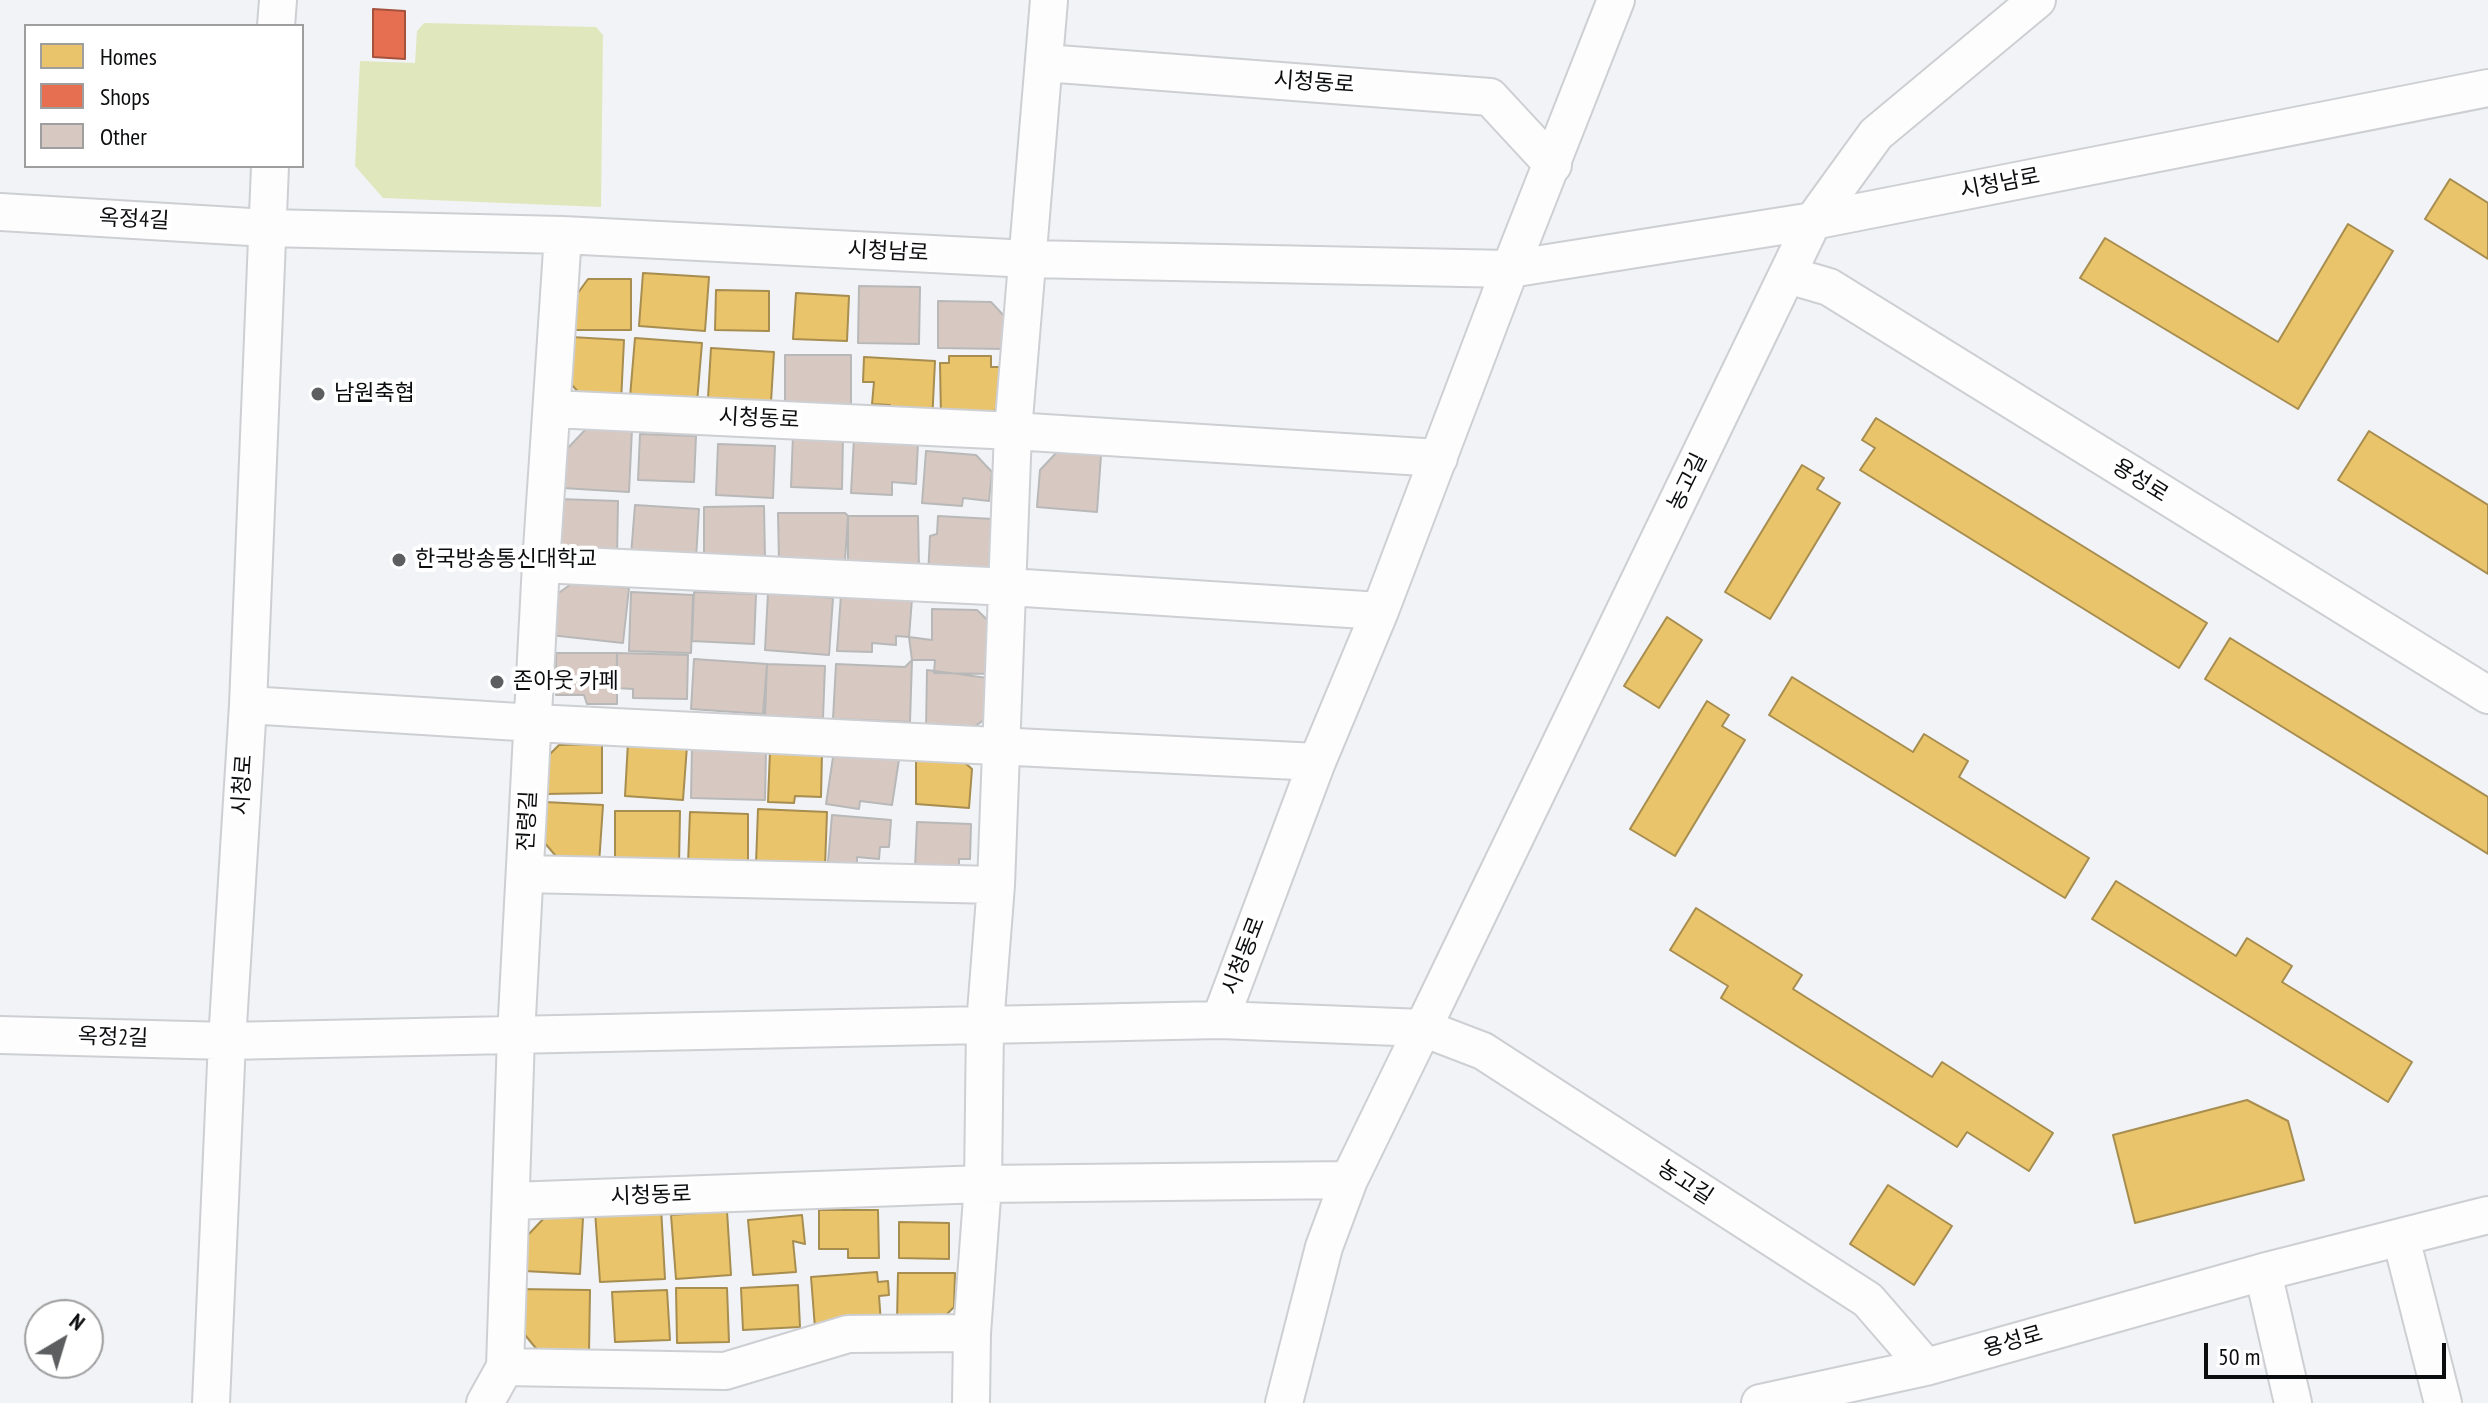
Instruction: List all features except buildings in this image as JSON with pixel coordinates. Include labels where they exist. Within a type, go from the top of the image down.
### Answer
[{"type":"street","points":[[276,24],[278,0]]},
{"type":"street","points":[[971,1403],[972,1333],[983,1184],[985,1025],[996,885],[1009,587],[1013,431],[1049,0]]},
{"type":"street","points":[[1510,269],[1616,0]]},
{"type":"street","name":"농고길","points":[[1284,1403],[1324,1247],[1349,1180],[1813,221],[1876,134],[2024,3]]},
{"type":"street","name":"시청동로","points":[[1045,63],[1490,97],[1553,165]]},
{"type":"street","name":"시청남로","points":[[267,228],[563,235],[1029,259],[1510,269],[1813,221],[2488,88]]},
{"type":"street","name":"시청로","points":[[211,1403],[227,1041],[248,705],[270,168]]},
{"type":"street","name":"옥정4길","points":[[0,212],[267,228]]},
{"type":"street","name":"전령길","points":[[485,1403],[505,1367],[516,1036],[541,564],[563,235]]},
{"type":"street","name":"시청동로","points":[[516,1036],[1220,1020],[1317,762],[1380,611],[1510,269]]},
{"type":"street","name":"용성로","points":[[1788,275],[1829,287],[2488,695]]},
{"type":"street","name":"시청동로","points":[[553,409],[1013,431],[1439,458]]},
{"type":"street","points":[[541,564],[1009,587],[1380,611]]},
{"type":"street","points":[[248,705],[1002,748],[1317,762]]},
{"type":"street","points":[[525,874],[996,885]]},
{"type":"street","points":[[1220,1020],[1423,1028]]},
{"type":"street","name":"농고길","points":[[1423,1028],[1483,1051],[1868,1300],[1926,1367]]},
{"type":"street","name":"옥정2길","points":[[0,1035],[227,1041],[516,1036]]},
{"type":"street","name":"시청동로","points":[[511,1201],[983,1184],[1349,1180]]},
{"type":"street","name":"용성로","points":[[1760,1403],[1926,1367],[2263,1272],[2488,1215]]},
{"type":"street","points":[[2401,1238],[2443,1403]]},
{"type":"street","points":[[2263,1272],[2293,1403]]},
{"type":"street","points":[[505,1367],[725,1371],[848,1334],[972,1333]]},
{"type":"green space","points":[[424,23],[596,27],[603,35],[601,207],[383,198],[355,166],[360,61],[415,63],[417,31]]},
{"type":"place","name":"남원축협","points":[[318,394]]},
{"type":"place","name":"한국방송통신대학교","points":[[399,560]]},
{"type":"place","name":"존아웃 카페","points":[[497,682]]}]
